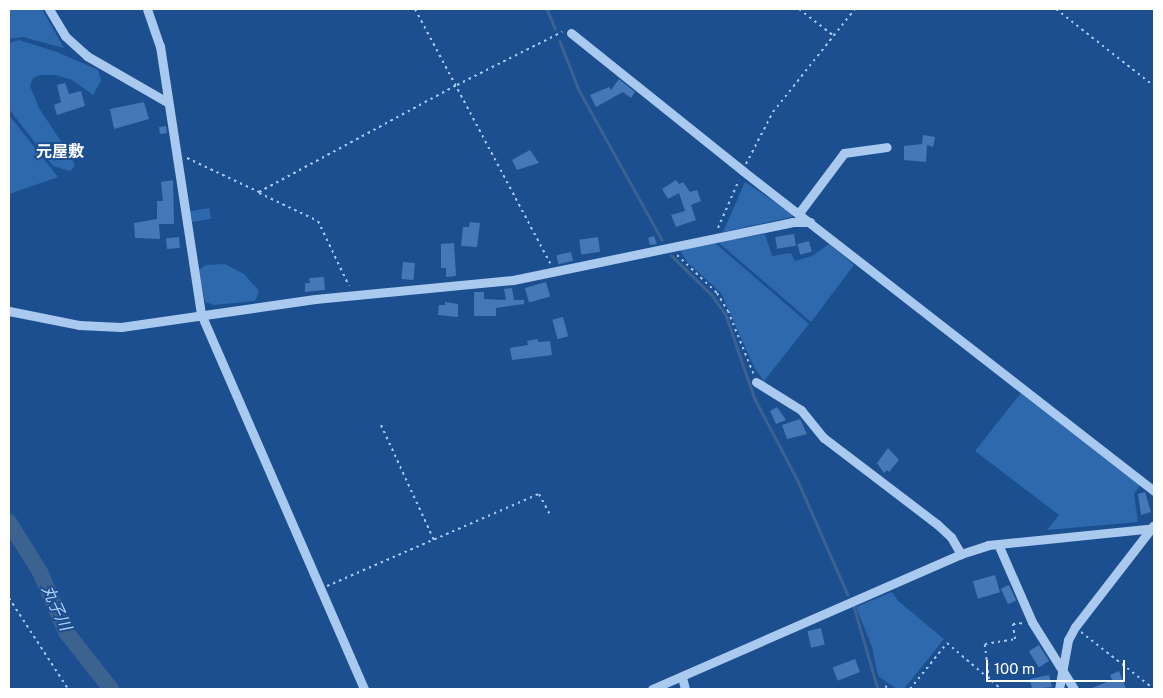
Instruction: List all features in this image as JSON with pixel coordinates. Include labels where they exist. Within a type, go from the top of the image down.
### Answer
[{"type":"street","points":[[49,9],[65,36],[87,56],[167,102]]},
{"type":"street","points":[[147,9],[160,46],[167,102],[201,314],[364,689]]},
{"type":"street","points":[[572,33],[742,171],[1154,491]]},
{"type":"street","points":[[798,213],[844,153],[886,147]]},
{"type":"street","points":[[9,311],[79,325],[121,327],[201,314],[354,295],[513,280],[555,273],[671,246],[793,222],[810,222]]},
{"type":"street","points":[[756,382],[801,410],[824,438],[937,524],[951,537],[961,554]]},
{"type":"street","points":[[652,689],[846,602],[961,554],[998,544],[1153,527]]},
{"type":"street","points":[[1058,689],[1068,640],[1075,627],[1153,527]]},
{"type":"street","points":[[998,544],[1032,622],[1074,689]]},
{"type":"street","points":[[682,677],[685,689]]},
{"type":"path","points":[[415,9],[457,84],[555,273]]},
{"type":"path","points":[[799,9],[834,36]]},
{"type":"path","points":[[713,238],[742,171],[773,112],[855,9]]},
{"type":"path","points":[[1056,9],[1154,86]]},
{"type":"path","points":[[259,192],[457,84],[563,32],[572,33]]},
{"type":"path","points":[[175,152],[318,220],[354,295]]},
{"type":"path","points":[[671,246],[686,267],[716,293],[728,311],[756,382]]},
{"type":"path","points":[[381,425],[434,540]]},
{"type":"path","points":[[321,589],[539,494],[550,515]]},
{"type":"path","points":[[9,598],[68,689]]},
{"type":"path","points":[[989,679],[985,644],[1015,639],[1013,624],[1032,622]]},
{"type":"path","points":[[1075,627],[1154,689]]},
{"type":"path","points":[[910,689],[947,643],[1001,689]]},
{"type":"path","points":[[885,686],[889,689]]},
{"type":"shaded area","points":[[9,9],[42,9],[64,48],[23,37],[9,39]]},
{"type":"shaded area","points":[[19,40],[57,52],[98,70],[101,81],[93,95],[72,80],[56,75],[40,75],[33,78],[30,86],[39,108],[72,158],[75,166],[70,171],[53,166],[9,109],[9,43]]},
{"type":"shaded area","points":[[9,115],[58,177],[9,194]]},
{"type":"shaded area","points":[[745,182],[791,213],[792,217],[723,232]]},
{"type":"shaded area","points":[[209,208],[211,219],[192,222],[190,211]]},
{"type":"shaded area","points":[[765,234],[772,256],[791,253],[795,261],[812,256],[829,244],[854,265],[811,322],[718,242]]},
{"type":"shaded area","points":[[715,243],[809,324],[764,381],[755,369],[721,293],[686,261],[680,250]]},
{"type":"shaded area","points":[[225,264],[244,274],[259,291],[255,301],[214,305],[205,302],[199,270],[206,265]]},
{"type":"shaded area","points":[[1021,393],[1140,485],[1134,494],[1138,522],[1047,530],[1059,515],[975,451]]},
{"type":"shaded area","points":[[892,592],[898,601],[944,639],[904,689],[897,689],[878,676],[872,647],[856,607]]},
{"type":"building","points":[[619,79],[635,92],[631,98],[623,92],[596,107],[590,95],[609,87],[611,90]]},
{"type":"building","points":[[65,83],[69,94],[81,91],[85,106],[57,115],[54,105],[61,102],[57,85]]},
{"type":"building","points":[[144,102],[149,119],[114,129],[110,109]]},
{"type":"building","points":[[166,126],[167,133],[160,134],[159,127]]},
{"type":"building","points":[[923,135],[935,137],[933,147],[927,145],[926,162],[904,160],[904,146],[922,144]]},
{"type":"building","points":[[530,150],[539,163],[517,170],[512,160]]},
{"type":"building","points":[[173,180],[174,224],[159,224],[160,239],[135,238],[134,223],[157,219],[157,201],[163,201],[161,182]]},
{"type":"building","points":[[676,180],[679,184],[683,182],[690,192],[697,190],[701,201],[691,205],[696,220],[676,227],[671,215],[685,211],[679,193],[668,199],[662,189]]},
{"type":"building","points":[[470,222],[480,223],[477,247],[461,246],[463,227],[469,227]]},
{"type":"building","points":[[794,234],[796,246],[777,249],[775,237]]},
{"type":"building","points":[[654,236],[657,244],[650,245],[648,238]]},
{"type":"building","points":[[179,237],[180,248],[167,249],[166,238]]},
{"type":"building","points":[[598,237],[600,252],[581,254],[579,240]]},
{"type":"building","points":[[809,241],[812,252],[800,255],[797,244]]},
{"type":"building","points":[[454,243],[456,276],[446,277],[446,268],[441,268],[441,244]]},
{"type":"building","points":[[571,252],[573,261],[558,264],[556,255]]},
{"type":"building","points":[[403,262],[415,263],[413,280],[402,279]]},
{"type":"building","points":[[324,277],[325,290],[305,292],[305,283],[310,283],[309,278]]},
{"type":"building","points":[[546,282],[550,296],[529,302],[525,288]]},
{"type":"building","points":[[512,288],[514,300],[524,300],[524,304],[496,308],[496,316],[474,316],[474,292],[484,292],[484,299],[506,300],[504,289]]},
{"type":"building","points":[[445,302],[458,304],[458,317],[438,315],[439,305],[445,305]]},
{"type":"building","points":[[563,317],[568,336],[558,339],[552,320]]},
{"type":"building","points":[[538,339],[538,342],[550,341],[552,355],[512,360],[510,348],[528,345],[527,341]]},
{"type":"building","points":[[777,407],[786,420],[776,424],[770,411]]},
{"type":"building","points":[[800,419],[807,434],[787,439],[782,425]]},
{"type":"building","points":[[888,448],[899,460],[889,472],[887,470],[884,473],[877,463]]},
{"type":"building","points":[[1145,492],[1151,512],[1141,515],[1138,494]]},
{"type":"building","points":[[995,575],[1000,592],[978,599],[973,581]]},
{"type":"building","points":[[1009,585],[1016,600],[1008,604],[1001,589]]},
{"type":"building","points":[[821,628],[825,645],[811,648],[807,631]]},
{"type":"building","points":[[1039,645],[1049,661],[1039,667],[1029,651]]},
{"type":"building","points":[[855,659],[860,672],[838,681],[833,668]]},
{"type":"building","points":[[1119,671],[1126,689],[1090,689],[1112,680],[1110,675]]},
{"type":"building","points":[[1049,675],[1052,687],[1032,689],[1030,679]]},
{"type":"waterway","points":[[547,9],[555,28]]},
{"type":"waterway","points":[[560,41],[579,90],[662,240]]},
{"type":"waterway","points":[[671,255],[712,295],[726,315],[755,399],[798,481],[848,595]]},
{"type":"waterway","name":"丸子川","points":[[9,522],[40,572],[66,632],[111,689]]},
{"type":"waterway","points":[[853,603],[878,689]]},
{"type":"district","name":"元屋敷","points":[[60,152]]}]
